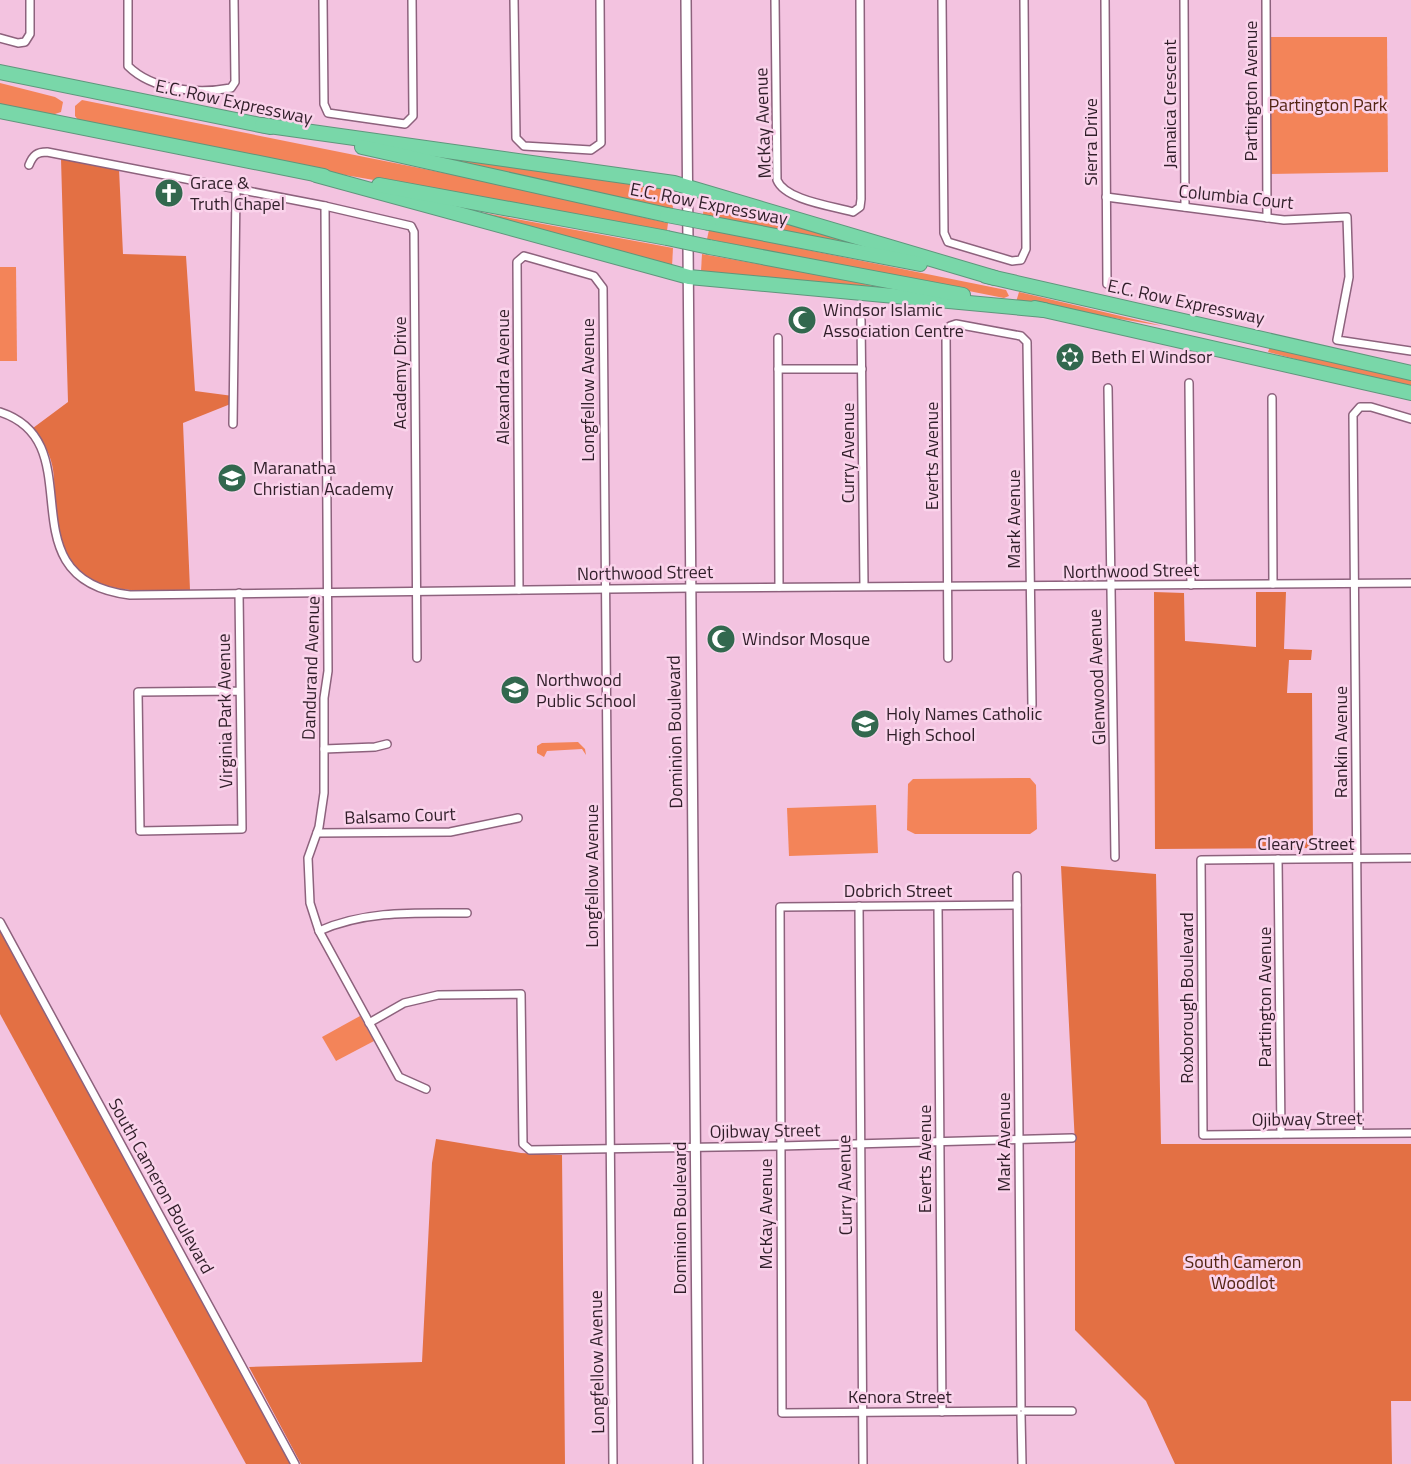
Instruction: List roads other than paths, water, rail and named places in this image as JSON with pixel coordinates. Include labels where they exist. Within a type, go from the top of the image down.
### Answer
[{"type":"highway","points":[[0,65],[72,88]]},
{"type":"highway","name":"E.C. Row Expressway","points":[[0,72],[262,125],[709,224],[995,278],[1411,373]]},
{"type":"highway","points":[[0,111],[316,175],[667,238],[1044,310],[1411,393]]},
{"type":"highway","points":[[0,119],[63,125]]},
{"type":"highway","points":[[262,125],[688,187],[995,278]]},
{"type":"highway","points":[[316,175],[689,277],[1044,310]]},
{"type":"street","points":[[0,38],[18,43],[25,42],[30,34],[30,0]]},
{"type":"street","points":[[128,0],[128,66],[133,71],[156,82],[186,90],[231,88],[235,82],[234,0]]},
{"type":"street","points":[[323,0],[324,104],[328,113],[405,124],[414,116],[412,0]]},
{"type":"street","points":[[514,0],[516,138],[524,146],[591,150],[601,143],[600,0]]},
{"type":"street","name":"Dominion Boulevard","points":[[686,0],[698,1464]]},
{"type":"street","name":"McKay Avenue","points":[[775,0],[777,180],[780,188],[790,195],[853,212],[860,207],[861,199],[860,0]]},
{"type":"street","points":[[942,0],[944,233],[948,242],[957,246],[1012,261],[1021,260],[1026,249],[1024,0]]},
{"type":"street","name":"Sierra Drive","points":[[1106,0],[1107,284]]},
{"type":"street","name":"Jamaica Crescent","points":[[1184,0],[1185,207]]},
{"type":"street","name":"Partington Avenue","points":[[1266,0],[1267,218]]},
{"type":"street","points":[[28,165],[39,152],[47,152],[325,206]]},
{"type":"street","points":[[233,424],[236,189]]},
{"type":"street","name":"Columbia Court","points":[[1106,197],[1267,218],[1297,220],[1347,217],[1349,277],[1337,340],[1411,351]]},
{"type":"street","name":"Academy Drive","points":[[325,206],[411,226],[414,232],[417,658]]},
{"type":"street","name":"Dandurand Avenue","points":[[325,206],[328,671],[324,698],[324,793],[317,833],[308,858],[310,903],[319,931],[399,1077],[426,1089]]},
{"type":"street","name":"Alexandra Avenue","points":[[519,590],[517,262],[524,256],[543,260],[594,276],[603,288]]},
{"type":"street","name":"Longfellow Avenue","points":[[603,288],[613,1464]]},
{"type":"street","name":"Curry Avenue","points":[[861,320],[864,586]]},
{"type":"street","name":"Everts Avenue","points":[[948,658],[946,333],[950,326],[956,324],[1021,336]]},
{"type":"street","name":"Mark Avenue","points":[[1021,336],[1027,342],[1028,357],[1032,705]]},
{"type":"street","points":[[778,338],[779,587]]},
{"type":"street","points":[[778,369],[862,369]]},
{"type":"street","points":[[1189,383],[1191,585]]},
{"type":"street","name":"Glenwood Avenue","points":[[1108,388],[1109,585],[1114,662],[1115,857]]},
{"type":"street","points":[[1272,399],[1273,584]]},
{"type":"street","name":"Rankin Avenue","points":[[1359,1132],[1353,415],[1360,407],[1371,407],[1411,419]]},
{"type":"street","name":"Northwood Street","points":[[0,412],[27,428],[40,446],[50,479],[51,526],[56,544],[66,563],[80,577],[109,593],[130,595],[864,586],[1031,587],[1411,583]]},
{"type":"street","name":"Virginia Park Avenue","points":[[239,593],[242,829],[140,831],[138,692],[240,691]]},
{"type":"street","points":[[324,749],[375,747],[387,744]]},
{"type":"street","name":"Balsamo Court","points":[[317,833],[450,832],[518,818]]},
{"type":"street","name":"Cleary Street","points":[[1201,860],[1411,858]]},
{"type":"street","name":"Partington Avenue","points":[[1278,859],[1281,1134]]},
{"type":"street","name":"Roxborough Boulevard","points":[[1201,860],[1203,1136]]},
{"type":"street","name":"Mark Avenue","points":[[1017,876],[1022,1464]]},
{"type":"street","name":"Dobrich Street","points":[[780,907],[1017,905]]},
{"type":"street","name":"Curry Avenue","points":[[860,906],[862,1464]]},
{"type":"street","name":"Everts Avenue","points":[[938,906],[942,1412]]},
{"type":"street","name":"McKay Avenue","points":[[780,907],[782,1413]]},
{"type":"street","points":[[319,931],[365,917],[396,913],[467,913]]},
{"type":"street","name":"South Cameron Boulevard","points":[[0,922],[295,1464]]},
{"type":"street","name":"Ojibway Street","points":[[369,1023],[404,1003],[438,995],[521,994],[523,1144],[530,1150],[860,1145],[1072,1138]]},
{"type":"street","name":"Ojibway Street","points":[[1203,1136],[1411,1133]]},
{"type":"street","name":"Kenora Street","points":[[782,1413],[1072,1411]]},
{"type":"place","name":"Grace & Truth Chapel","points":[[169,193]]},
{"type":"place","name":"Windsor Islamic Association Centre","points":[[802,320]]},
{"type":"place","name":"Beth El Windsor","points":[[1070,357]]},
{"type":"place","name":"Maranatha Christian Academy","points":[[232,478]]},
{"type":"place","name":"Windsor Mosque","points":[[721,639]]},
{"type":"place","name":"Northwood Public School","points":[[515,690]]},
{"type":"place","name":"Holy Names Catholic High School","points":[[865,724]]},
{"type":"park label","name":"Partington Park","points":[[1328,105]]},
{"type":"park label","name":"South Cameron Woodlot","points":[[1243,1272]]}]
